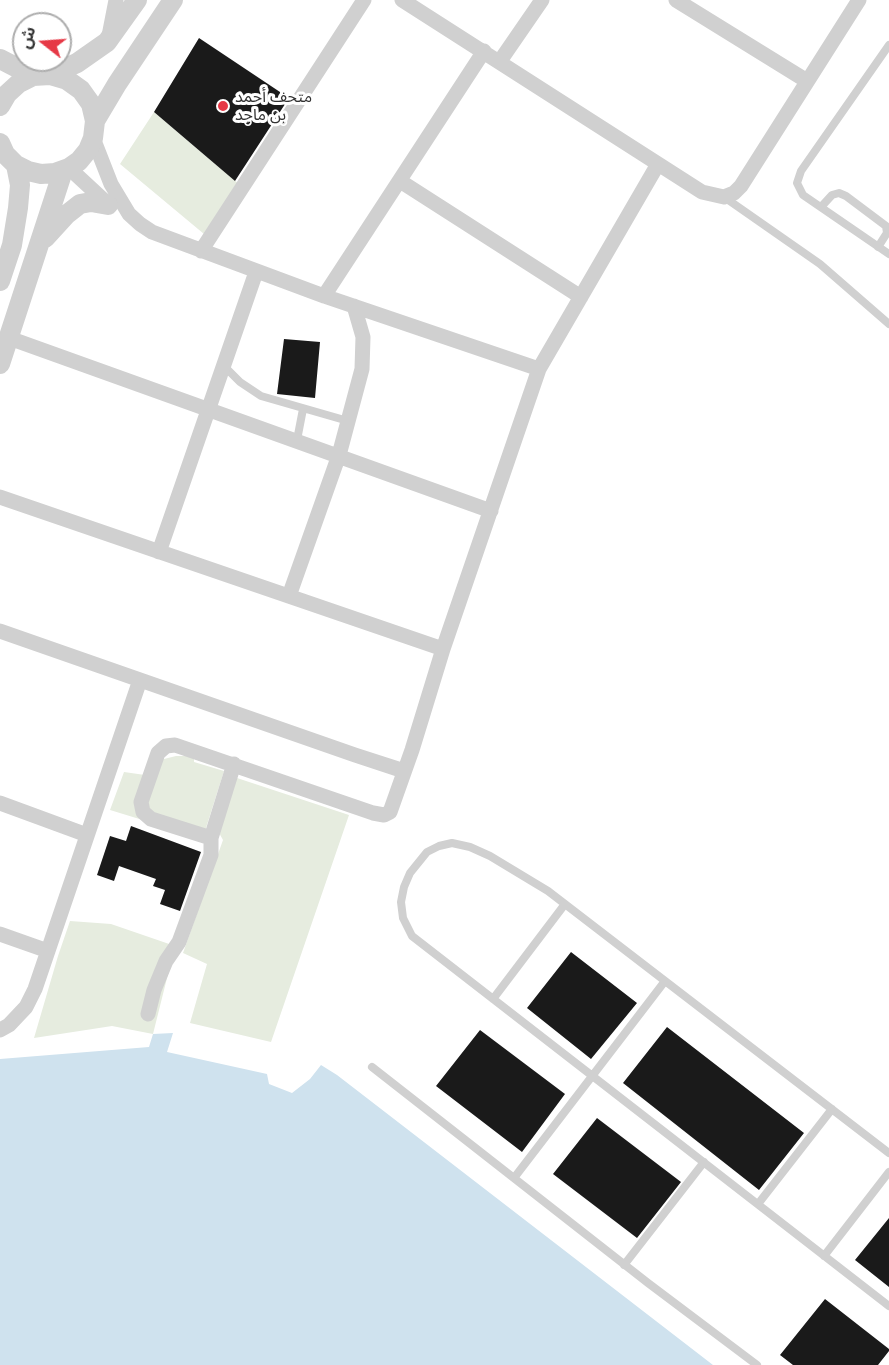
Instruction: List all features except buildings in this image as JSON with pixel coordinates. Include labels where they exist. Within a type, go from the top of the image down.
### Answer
[{"type":"street","points":[[108,42],[116,0]]},
{"type":"street","points":[[0,106],[7,94],[19,83],[77,63],[108,42],[137,0]]},
{"type":"street","points":[[0,143],[5,154],[16,165],[41,174],[66,169],[79,161],[88,150],[94,129],[173,0]]},
{"type":"street","points":[[201,250],[364,0]]},
{"type":"street","points":[[402,0],[702,192],[724,197],[734,193],[741,186],[859,0]]},
{"type":"street","points":[[500,61],[542,0]]},
{"type":"street","points":[[676,0],[807,81]]},
{"type":"street","points":[[324,296],[484,51]]},
{"type":"street","points":[[0,59],[42,76],[67,80],[81,90],[91,104],[94,129],[111,184],[129,214]]},
{"type":"street","points":[[211,838],[151,819],[143,812],[141,802],[158,753],[166,746],[175,745],[234,764],[373,813],[384,815],[390,813],[443,649],[539,369],[658,164]]},
{"type":"street","points":[[0,281],[12,244],[18,208],[20,185],[16,165]]},
{"type":"street","points":[[66,169],[108,205]]},
{"type":"street","points":[[0,364],[66,169]]},
{"type":"street","points":[[400,180],[581,297]]},
{"type":"street","points":[[40,245],[66,215],[80,204],[91,202],[108,205],[129,214],[152,232],[256,272],[539,369]]},
{"type":"street","points":[[159,552],[256,272]]},
{"type":"street","points":[[289,596],[339,455],[362,369],[363,337],[354,306]]},
{"type":"street","points":[[9,338],[491,511]]},
{"type":"street","points":[[0,497],[443,649]]},
{"type":"street","points":[[0,631],[405,771]]},
{"type":"street","points":[[0,1030],[9,1025],[26,1007],[48,951],[140,680]]},
{"type":"street","points":[[148,1014],[158,980],[166,961],[179,942],[211,855],[211,838],[234,764]]},
{"type":"street","points":[[0,803],[87,835]]},
{"type":"street","points":[[0,934],[48,951]]},
{"type":"lane","points":[[889,45],[798,177],[802,195],[889,255]]},
{"type":"lane","points":[[821,207],[832,195],[839,193],[846,196],[886,226],[887,233],[878,247]]},
{"type":"lane","points":[[724,197],[820,264],[889,324]]},
{"type":"lane","points":[[223,365],[240,382],[261,396],[348,421]]},
{"type":"lane","points":[[297,441],[303,409]]},
{"type":"lane","points":[[889,1154],[548,891],[490,856],[470,847],[452,843],[427,852],[410,873],[401,902],[403,918],[412,936],[889,1306]]},
{"type":"lane","points":[[494,999],[565,904]]},
{"type":"lane","points":[[513,1178],[665,981]]},
{"type":"lane","points":[[372,1067],[624,1265],[756,1365]]},
{"type":"lane","points":[[758,1204],[832,1109]]},
{"type":"lane","points":[[624,1265],[704,1162]]},
{"type":"lane","points":[[824,1256],[889,1172]]},
{"type":"shaded area","points":[[154,112],[239,184],[204,234],[120,164]]},
{"type":"shaded area","points":[[176,756],[194,756],[194,762],[224,771],[205,831],[159,825],[110,810],[124,772],[152,776],[160,760]]},
{"type":"shaded area","points":[[237,778],[349,815],[271,1042],[190,1023],[207,964],[183,953],[223,840],[218,831]]},
{"type":"shaded area","points":[[70,921],[111,924],[175,946],[153,1034],[112,1026],[34,1038]]},
{"type":"water","points":[[173,1033],[167,1052],[267,1074],[269,1084],[292,1093],[310,1079],[321,1065],[713,1365],[0,1365],[0,1059],[149,1047],[153,1034]]},
{"type":"place","name":"متحف أحمد بن ماجد","points":[[223,106]]}]
